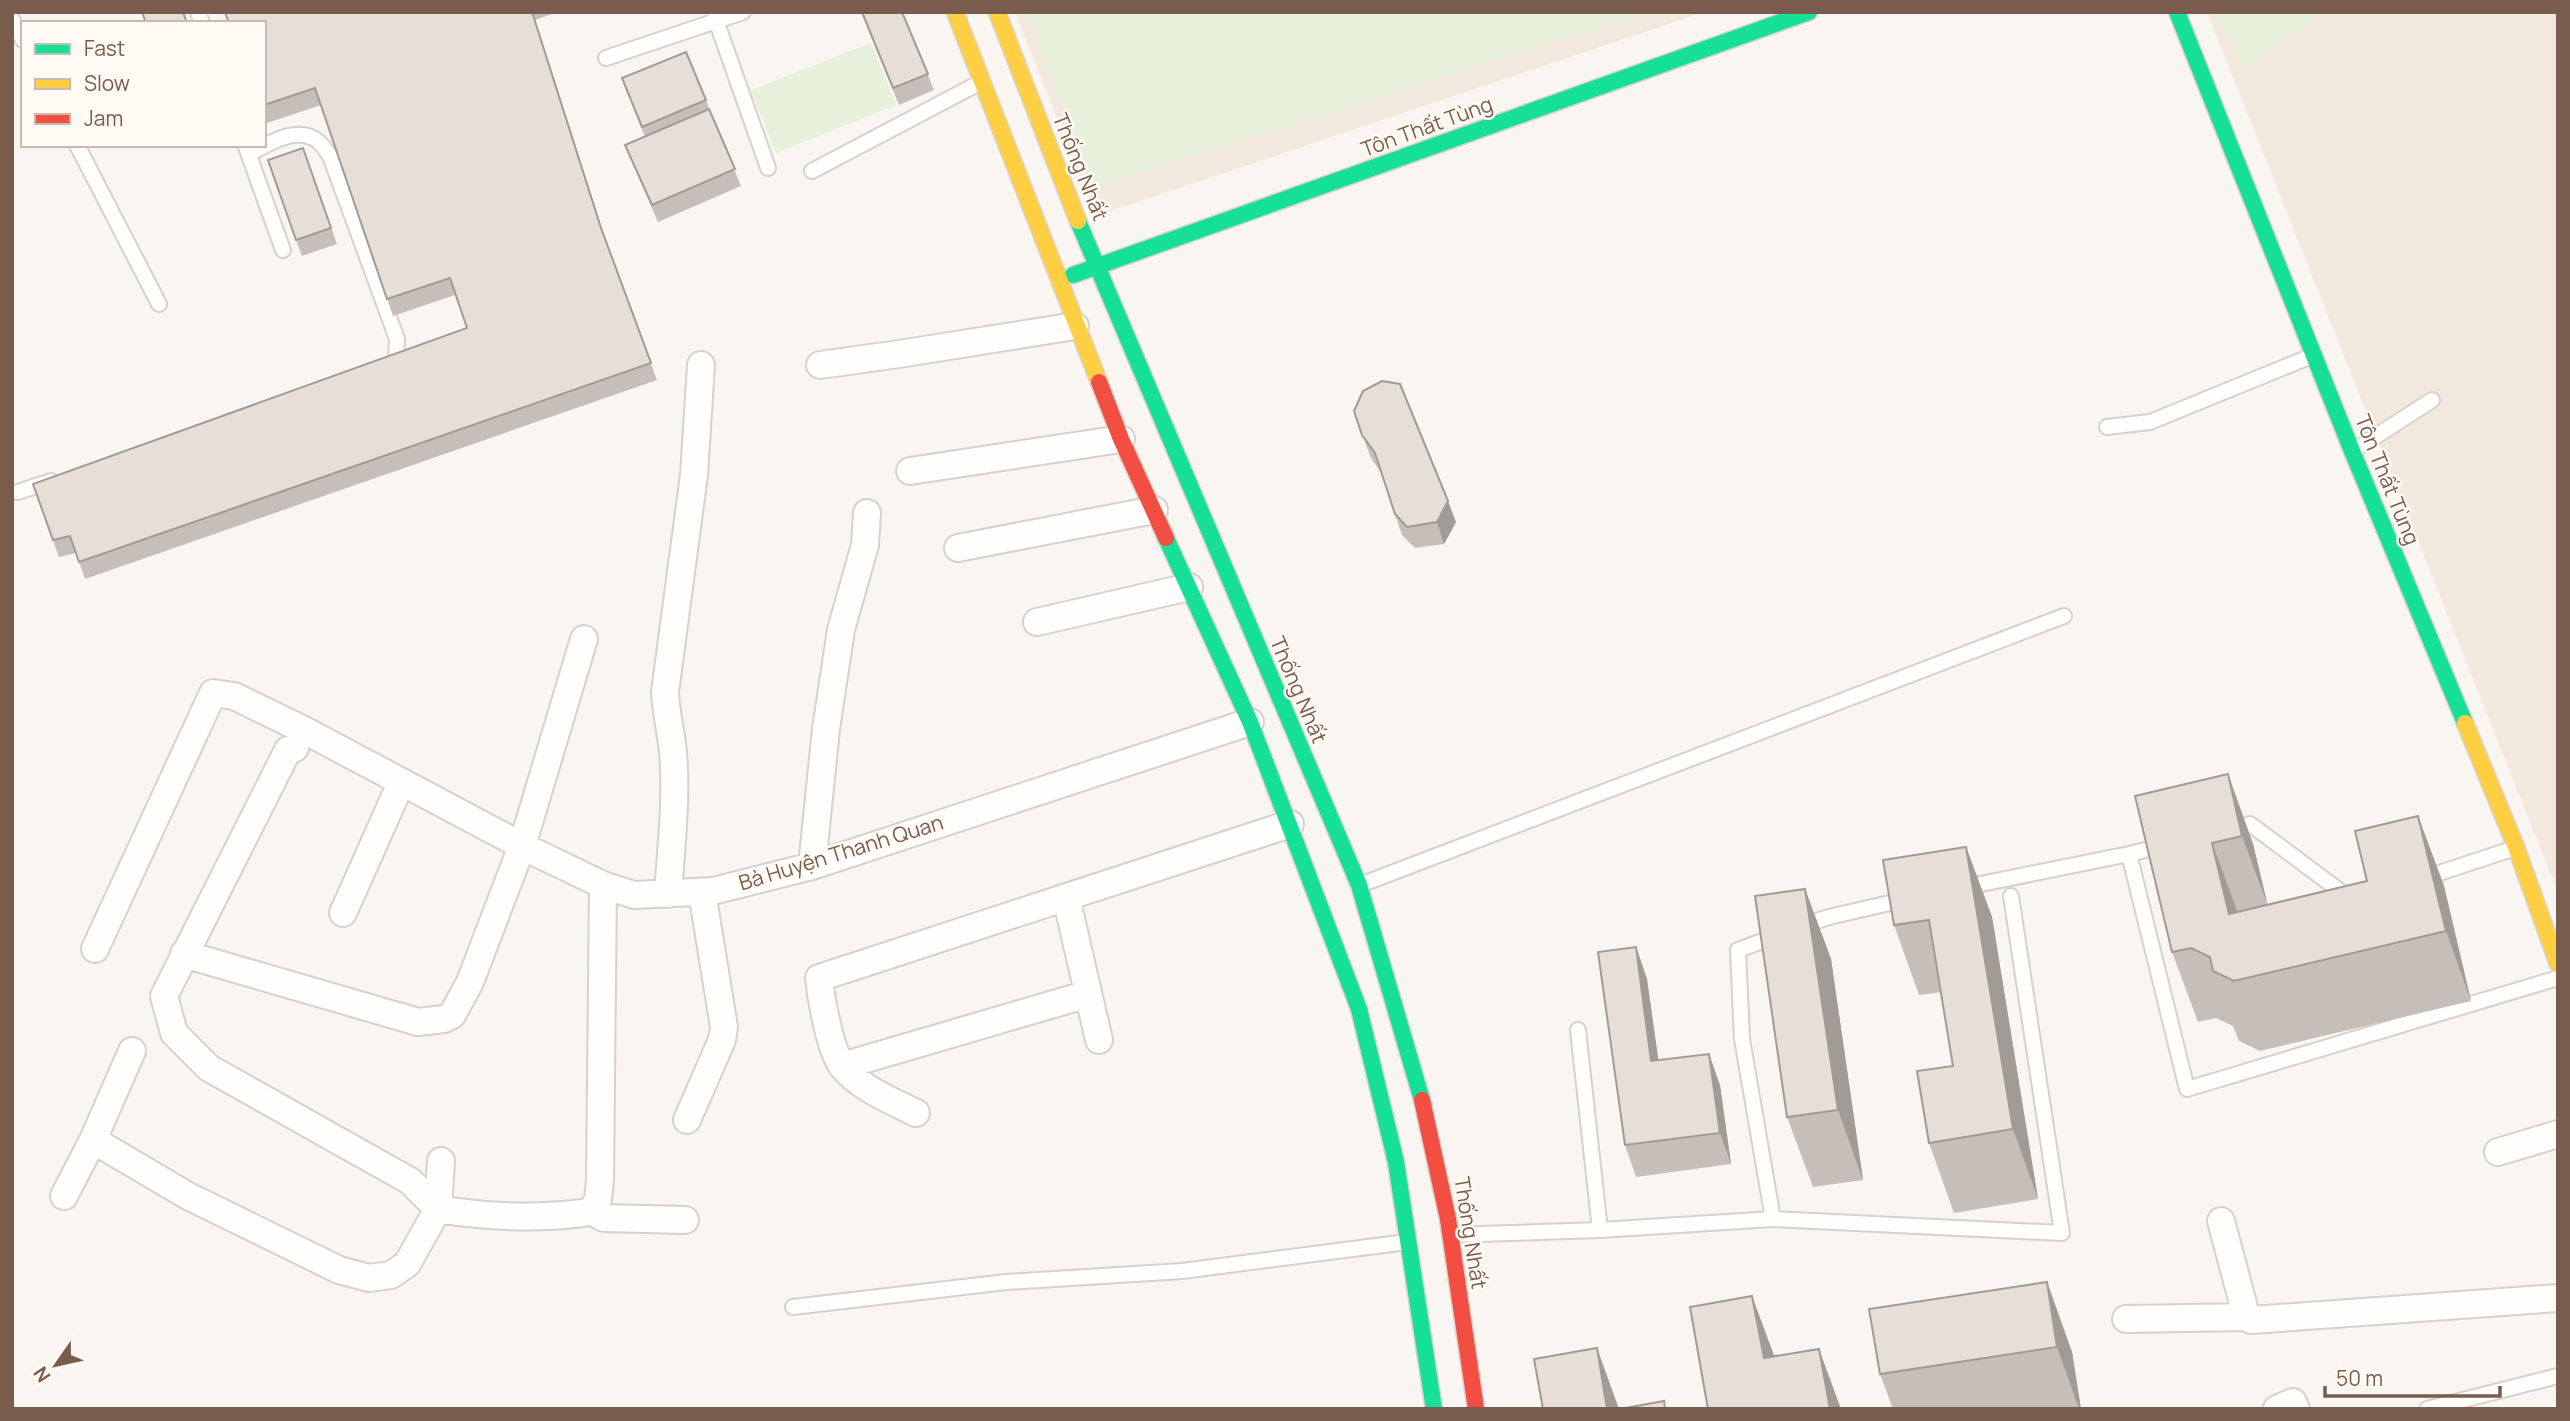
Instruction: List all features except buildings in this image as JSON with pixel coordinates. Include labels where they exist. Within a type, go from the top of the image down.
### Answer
[{"type":"main road","points":[[956,12],[1075,326],[1121,439],[1250,722],[1359,1009],[1396,1162],[1434,1409]]},
{"type":"main road","name":"Thống Nhất","points":[[997,12],[1097,268],[1359,885],[1389,981],[1436,1156],[1451,1235],[1476,1409]]},
{"type":"main road","name":"Tôn Thất Tùng","points":[[1059,279],[1097,268],[1809,12]]},
{"type":"main road","name":"Tôn Thất Tùng","points":[[2177,12],[2352,451],[2516,847],[2558,964]]},
{"type":"street","points":[[820,365],[1075,326]]},
{"type":"street","points":[[668,894],[674,779],[665,692],[694,475],[701,365]]},
{"type":"street","points":[[910,471],[1121,439]]},
{"type":"street","points":[[958,548],[1154,510]]},
{"type":"street","points":[[812,866],[841,630],[865,545],[867,513]]},
{"type":"street","points":[[1037,622],[1189,587]]},
{"type":"street","points":[[184,954],[418,1022],[443,1019],[452,1015],[470,982],[522,846],[584,639]]},
{"type":"street","name":"Bà Huyện Thanh Quan","points":[[95,949],[213,692],[234,696],[300,739],[401,783],[603,885],[634,895],[713,891],[812,866],[1250,722]]},
{"type":"street","points":[[300,739],[288,750],[164,996],[174,1033],[209,1068],[410,1181],[438,1209],[521,1217],[591,1211],[604,1218],[685,1220]]},
{"type":"street","points":[[343,912],[401,783]]},
{"type":"street","points":[[916,1113],[859,1082],[842,1066],[821,1001],[819,978],[1290,824]]},
{"type":"street","points":[[591,1211],[598,1200],[600,1180],[603,885]]},
{"type":"street","points":[[687,1120],[722,1040],[724,1027],[702,892]]},
{"type":"street","points":[[1066,897],[1099,1040]]},
{"type":"street","points":[[842,1066],[1088,994]]},
{"type":"street","points":[[64,1196],[93,1140],[132,1051]]},
{"type":"street","points":[[2498,1152],[2558,1133]]},
{"type":"street","points":[[93,1140],[200,1201],[339,1270],[369,1278],[391,1275],[408,1264],[438,1209],[441,1161]]},
{"type":"street","points":[[2221,1221],[2247,1317]]},
{"type":"street","points":[[2126,1319],[2247,1317],[2251,1320],[2558,1298]]},
{"type":"street","points":[[2277,1409],[2293,1402],[2296,1409]]},
{"type":"lane","points":[[606,58],[716,17],[743,12]]},
{"type":"lane","points":[[716,17],[768,169]]},
{"type":"lane","points":[[12,19],[21,36]]},
{"type":"lane","points":[[812,171],[981,82]]},
{"type":"lane","points":[[266,142],[282,136],[302,136],[318,141],[330,156],[397,339],[396,359],[375,376]]},
{"type":"lane","points":[[78,147],[159,304]]},
{"type":"lane","points":[[247,150],[283,250]]},
{"type":"lane","points":[[2108,427],[2150,422],[2315,355]]},
{"type":"lane","points":[[2352,451],[2432,400]]},
{"type":"lane","points":[[19,492],[70,475]]},
{"type":"lane","points":[[1359,885],[2064,616]]},
{"type":"lane","points":[[2210,834],[2250,824],[2354,901],[2366,897]]},
{"type":"lane","points":[[1942,892],[2183,841]]},
{"type":"lane","points":[[2404,885],[2516,847]]},
{"type":"lane","points":[[2129,854],[2187,1088],[2558,978]]},
{"type":"lane","points":[[1451,1235],[1600,1230],[1773,1219],[2062,1233],[2011,896]]},
{"type":"lane","points":[[1773,1219],[1742,1039],[1738,950],[1829,916],[1915,898]]},
{"type":"lane","points":[[1578,1030],[1600,1230]]},
{"type":"lane","points":[[793,1307],[1006,1282],[1182,1271],[1408,1242]]},
{"type":"lane","points":[[2428,1409],[2558,1376]]},
{"type":"shaded area","points":[[1015,12],[1704,12],[1096,216]]},
{"type":"shaded area","points":[[2207,12],[2558,12],[2558,892]]},
{"type":"green space","points":[[1026,12],[1649,12],[1092,188]]},
{"type":"green space","points":[[2213,12],[2322,12],[2245,67]]},
{"type":"green space","points":[[871,43],[896,105],[776,153],[751,90]]},
{"type":"traffic: fast","points":[[1073,275],[1809,12]]},
{"type":"traffic: fast","points":[[2177,12],[2352,451],[2465,723]]},
{"type":"traffic: fast","points":[[1078,221],[1359,885],[1422,1100]]},
{"type":"traffic: fast","points":[[1166,538],[1250,722],[1359,1009],[1396,1162],[1434,1409]]},
{"type":"traffic: slow","points":[[955,12],[1099,382]]},
{"type":"traffic: slow","points":[[997,12],[1078,221]]},
{"type":"traffic: slow","points":[[2465,723],[2516,847],[2558,964]]},
{"type":"traffic: jam","points":[[1099,382],[1121,439],[1166,538]]},
{"type":"traffic: jam","points":[[1422,1100],[1448,1219],[1476,1409]]}]
